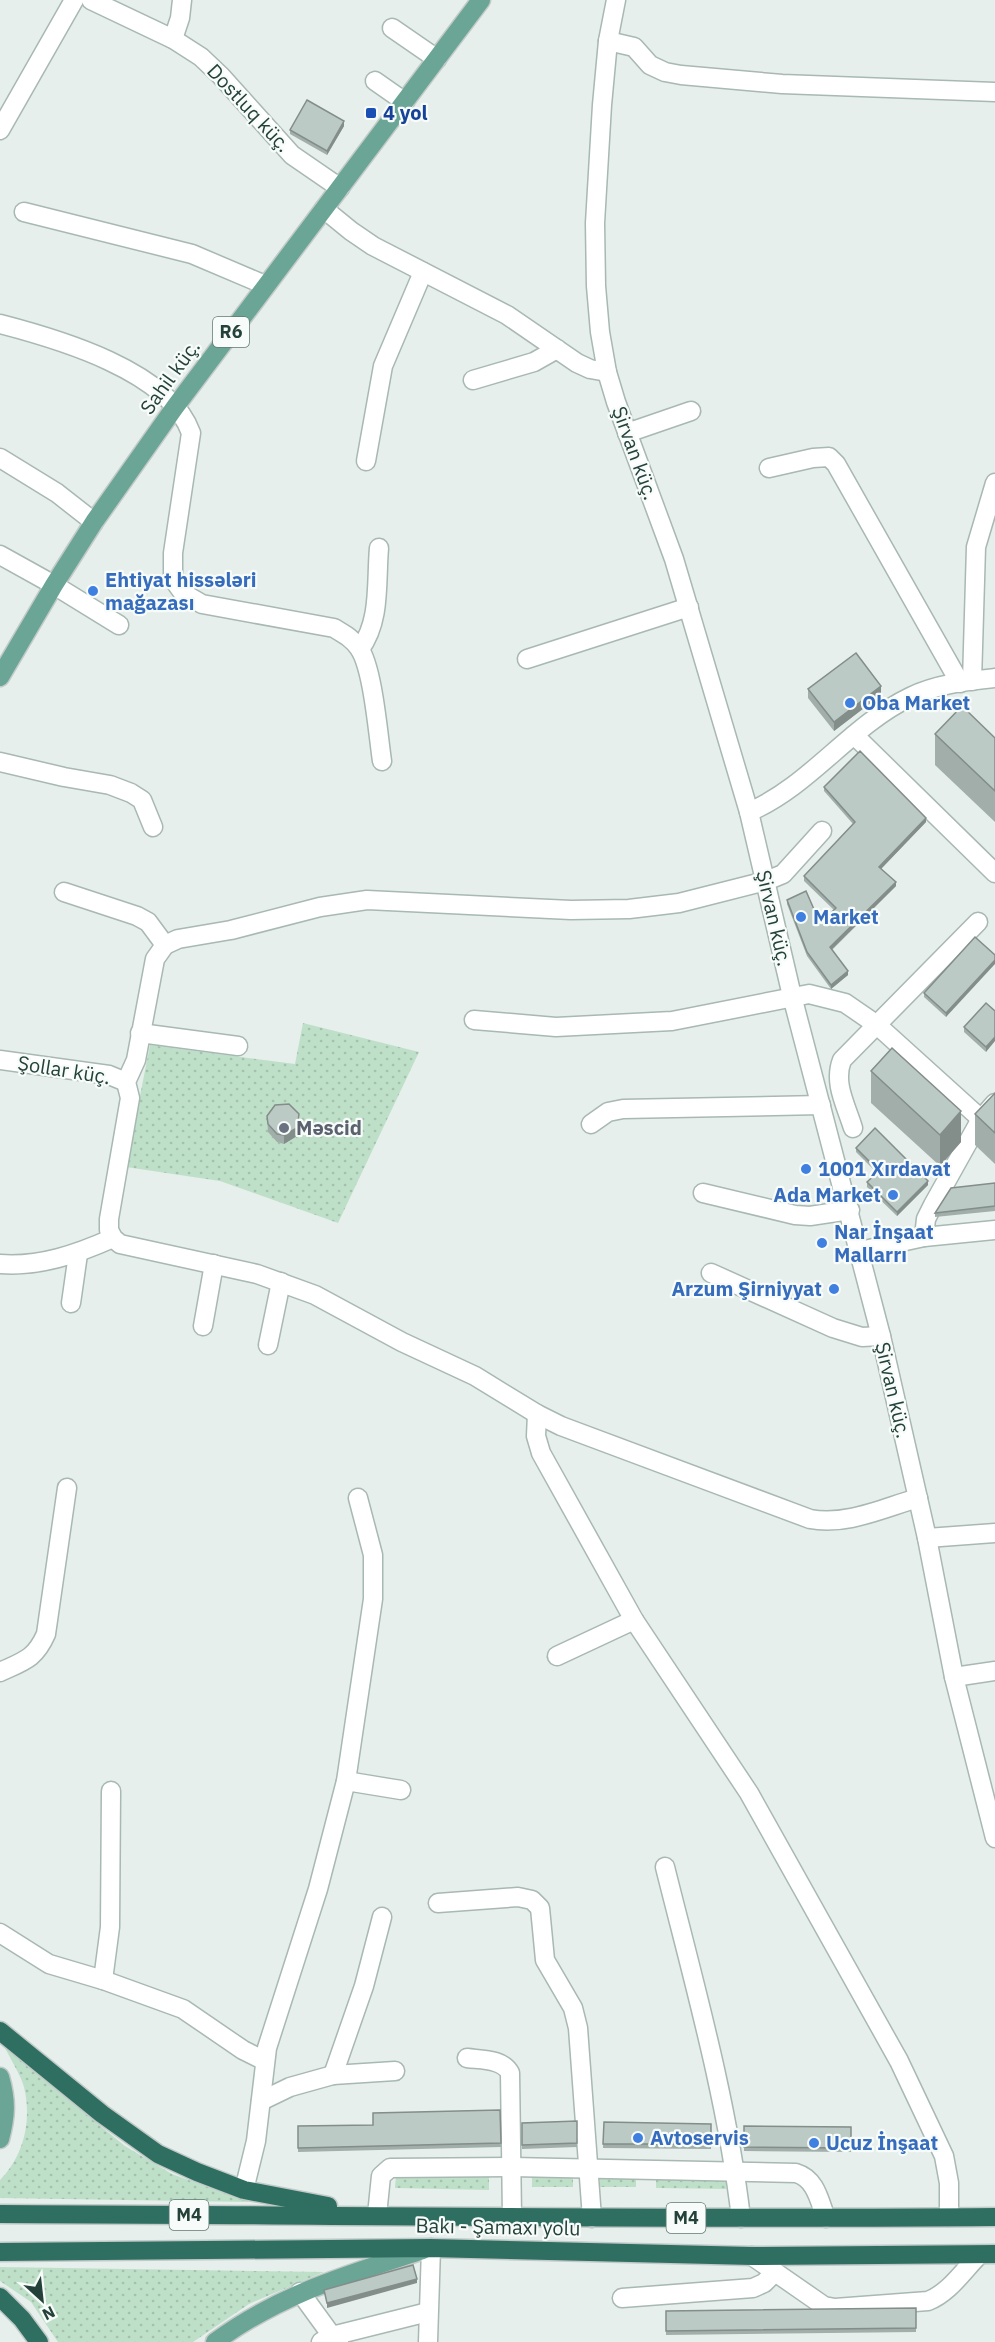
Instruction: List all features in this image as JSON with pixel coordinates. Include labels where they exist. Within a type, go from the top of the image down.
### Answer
[{"type":"highway","points":[[0,2031],[102,2114],[158,2154],[244,2190],[377,2215]]},
{"type":"highway","name":"Bakı - Şamaxı yolu","points":[[0,2214],[592,2218],[995,2217]]},
{"type":"highway","name":"Bakı - Şamaxı yolu","points":[[0,2252],[431,2248],[752,2256],[987,2254]]},
{"type":"highway","points":[[0,2297],[22,2319],[39,2342]]},
{"type":"main road","name":"Sahil küç.","points":[[0,677],[94,522],[175,407],[481,0]]},
{"type":"main road","points":[[0,2077],[4,2090],[6,2115],[0,2139]]},
{"type":"main road","points":[[214,2342],[267,2307],[320,2283],[431,2248]]},
{"type":"street","points":[[0,130],[74,0]]},
{"type":"street","name":"Dostluq küç.","points":[[91,0],[173,39],[201,57],[292,155],[340,188]]},
{"type":"street","points":[[173,39],[180,18],[182,0]]},
{"type":"street","name":"Şirvan küç.","points":[[616,0],[608,41],[595,224],[596,286],[600,332],[607,372],[689,607],[749,812],[792,996],[881,1335],[927,1538],[954,1677],[995,1838]]},
{"type":"street","points":[[392,28],[437,59]]},
{"type":"street","points":[[608,41],[634,47],[650,65],[664,72],[681,75],[782,84],[995,92]]},
{"type":"street","points":[[375,81],[405,102]]},
{"type":"street","points":[[324,210],[366,241],[423,273],[476,297],[584,366],[607,372]]},
{"type":"street","points":[[24,212],[192,254],[265,285]]},
{"type":"street","points":[[366,461],[384,366],[423,273]]},
{"type":"street","points":[[0,324],[104,358],[143,378],[186,418],[191,433],[173,553],[173,579],[183,593],[202,604],[333,628],[350,637],[360,649],[367,666],[382,761]]},
{"type":"street","points":[[473,380],[534,362],[557,349]]},
{"type":"street","points":[[627,433],[691,411]]},
{"type":"street","points":[[769,468],[813,458],[829,457],[836,464],[966,682]]},
{"type":"street","points":[[0,459],[57,493],[94,522]]},
{"type":"street","points":[[966,682],[976,547],[995,483]]},
{"type":"street","points":[[360,649],[369,637],[373,624],[378,548]]},
{"type":"street","points":[[0,555],[119,625]]},
{"type":"street","points":[[527,659],[689,607]]},
{"type":"street","points":[[749,812],[784,794],[854,735],[885,711],[910,696],[938,686],[995,678]]},
{"type":"street","points":[[854,735],[995,873]]},
{"type":"street","points":[[0,762],[110,785],[131,793],[142,801],[153,827]]},
{"type":"street","points":[[822,831],[783,874],[766,881],[679,903],[629,909],[571,910],[367,900],[320,907],[231,930],[178,939],[165,945],[153,966],[136,1060],[126,1082],[130,1098],[109,1230],[120,1244],[214,1264],[281,1282],[315,1295],[402,1342],[476,1376],[537,1414],[561,1426],[810,1519],[828,1522],[847,1519],[918,1498]]},
{"type":"street","points":[[64,892],[137,916],[148,922],[165,945]]},
{"type":"street","points":[[853,1128],[839,1084],[838,1071],[842,1060],[978,922]]},
{"type":"street","points":[[474,1020],[556,1027],[672,1021],[809,994],[844,1003],[877,1025],[981,1119]]},
{"type":"street","points":[[140,1033],[238,1046]]},
{"type":"street","name":"Şollar küç.","points":[[0,1060],[109,1075],[126,1082]]},
{"type":"street","points":[[924,1238],[926,1219],[981,1119],[995,1103]]},
{"type":"street","points":[[591,1124],[608,1112],[623,1108],[821,1105]]},
{"type":"street","points":[[703,1193],[795,1215],[810,1216],[850,1210]]},
{"type":"street","points":[[860,1251],[924,1238],[995,1230]]},
{"type":"street","points":[[0,1264],[34,1263],[78,1254],[113,1238]]},
{"type":"street","points":[[71,1303],[78,1254]]},
{"type":"street","points":[[203,1326],[214,1264]]},
{"type":"street","points":[[711,1273],[833,1328],[862,1337],[881,1335]]},
{"type":"street","points":[[268,1345],[281,1282]]},
{"type":"street","points":[[537,1414],[536,1436],[541,1453],[634,1620],[749,1793],[899,2061],[944,2156],[949,2183],[949,2217]]},
{"type":"street","points":[[0,1672],[28,1659],[39,1650],[46,1634],[67,1488]]},
{"type":"street","points":[[244,2190],[256,2141],[265,2061],[318,1889],[346,1781],[373,1599],[373,1555],[358,1498]]},
{"type":"street","points":[[927,1538],[995,1533]]},
{"type":"street","points":[[557,1656],[634,1620]]},
{"type":"street","points":[[954,1677],[995,1671]]},
{"type":"street","points":[[346,1781],[401,1790]]},
{"type":"street","points":[[103,1980],[110,1927],[111,1791]]},
{"type":"street","points":[[665,1868],[707,2035],[735,2172],[741,2218]]},
{"type":"street","points":[[438,1903],[518,1897],[532,1900],[540,1908],[545,1960],[573,2008],[578,2028],[592,2218]]},
{"type":"street","points":[[333,2075],[364,1986],[382,1917]]},
{"type":"street","points":[[0,1933],[49,1964],[103,1980],[183,2010],[243,2050],[265,2061]]},
{"type":"street","points":[[467,2058],[497,2062],[507,2066],[510,2073],[512,2217]]},
{"type":"street","points":[[261,2101],[290,2087],[333,2075],[395,2071]]},
{"type":"street","points":[[377,2215],[381,2176],[390,2168],[512,2167],[796,2173],[806,2176],[812,2182],[826,2218]]},
{"type":"street","points":[[428,2342],[431,2248]]},
{"type":"street","points":[[752,2256],[824,2306],[835,2308],[928,2301],[938,2297],[987,2254]]},
{"type":"street","points":[[622,2298],[753,2288],[764,2283],[775,2272]]},
{"type":"street","points":[[300,2292],[331,2340],[428,2312]]},
{"type":"green space","points":[[303,1023],[419,1052],[338,1223],[220,1181],[126,1167],[150,1045],[295,1064]]},
{"type":"green space","points":[[5,2048],[125,2146],[172,2174],[250,2202],[0,2198],[0,2180],[20,2149],[27,2112],[24,2087]]},
{"type":"green space","points":[[396,2175],[489,2177],[489,2190],[395,2188]]},
{"type":"green space","points":[[532,2177],[573,2177],[573,2187],[532,2187]]},
{"type":"green space","points":[[600,2178],[636,2178],[636,2187],[600,2187]]},
{"type":"green space","points":[[656,2180],[726,2181],[726,2189],[656,2188]]},
{"type":"green space","points":[[0,2267],[324,2272],[249,2304],[193,2342],[58,2342],[31,2302],[0,2281]]},
{"type":"building","points":[[307,100],[344,121],[327,151],[290,130]]},
{"type":"building","points":[[856,653],[881,686],[834,722],[808,689]]},
{"type":"building","points":[[962,706],[995,738],[995,791],[935,734]]},
{"type":"building","points":[[860,751],[926,818],[879,867],[896,882],[830,947],[848,971],[831,985],[807,952],[787,900],[806,891],[820,923],[836,908],[804,876],[855,822],[824,787]]},
{"type":"building","points":[[975,937],[995,955],[995,960],[946,1013],[924,993]]},
{"type":"building","points":[[986,1003],[995,1011],[995,1037],[986,1047],[964,1027]]},
{"type":"building","points":[[892,1048],[961,1111],[940,1135],[871,1071]]},
{"type":"building","points":[[995,1093],[995,1133],[975,1114]]},
{"type":"building","points":[[289,1104],[299,1114],[297,1128],[284,1135],[277,1134],[268,1124],[267,1116],[275,1105]]},
{"type":"building","points":[[875,1128],[928,1181],[897,1212],[867,1182],[879,1171],[856,1148]]},
{"type":"building","points":[[995,1183],[995,1206],[935,1213],[951,1188]]},
{"type":"building","points":[[500,2110],[501,2143],[298,2148],[298,2126],[373,2125],[373,2113]]},
{"type":"building","points":[[577,2121],[577,2143],[522,2145],[522,2123]]},
{"type":"building","points":[[604,2122],[711,2124],[711,2144],[603,2144]]},
{"type":"building","points":[[744,2126],[851,2127],[851,2148],[744,2147]]},
{"type":"building","points":[[413,2265],[417,2279],[327,2303],[324,2290]]},
{"type":"building","points":[[916,2308],[916,2328],[666,2331],[666,2311]]},
{"type":"place","name":"4 yol","points":[[371,113]]},
{"type":"place","name":"Ehtiyat hissələri mağazası","points":[[93,591]]},
{"type":"place","name":"Oba Market","points":[[850,703]]},
{"type":"place","name":"Market","points":[[801,917]]},
{"type":"place","name":"Məscid","points":[[284,1128]]},
{"type":"place","name":"1001 Xırdavat","points":[[806,1169]]},
{"type":"place","name":"Ada Market","points":[[893,1195]]},
{"type":"place","name":"Nar İnşaat Mallarrı","points":[[822,1243]]},
{"type":"place","name":"Arzum Şirniyyat","points":[[834,1289]]},
{"type":"place","name":"Avtoservis","points":[[638,2138]]},
{"type":"place","name":"Ucuz İnşaat","points":[[814,2143]]}]
